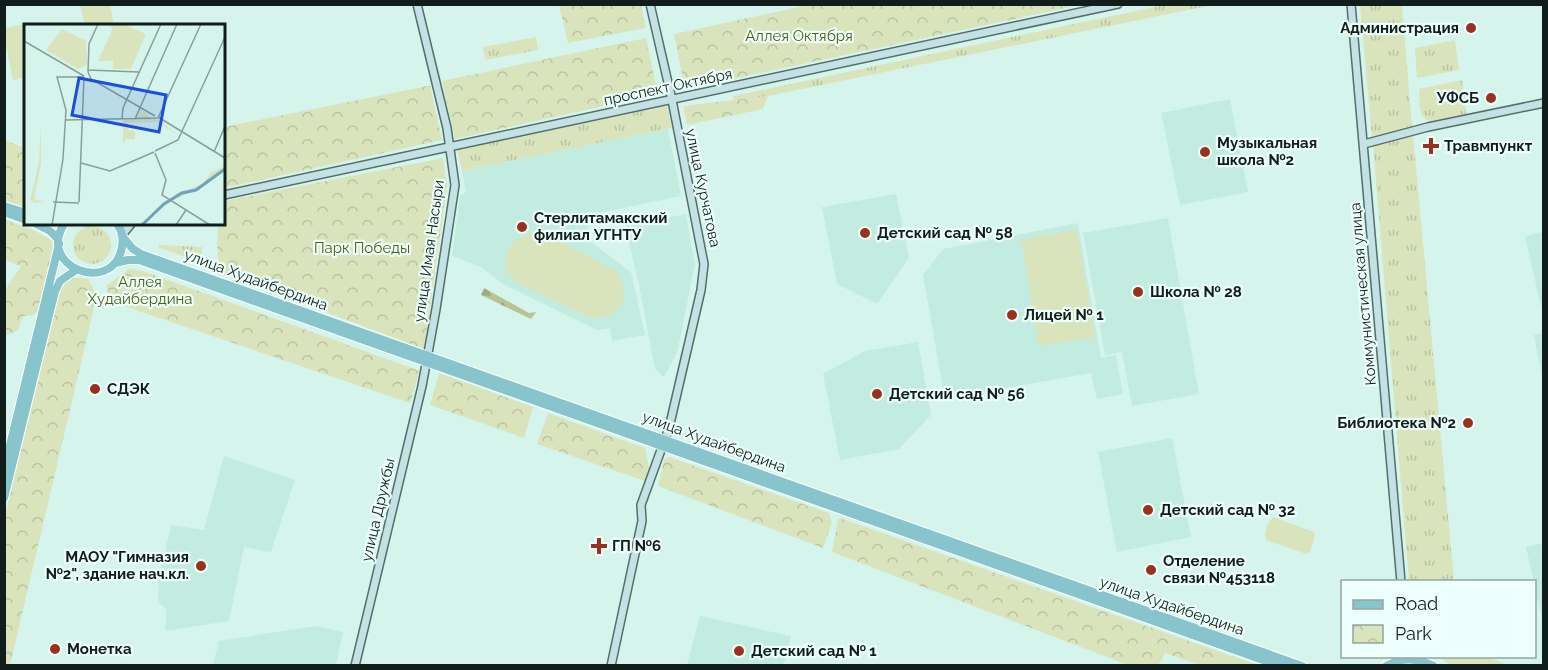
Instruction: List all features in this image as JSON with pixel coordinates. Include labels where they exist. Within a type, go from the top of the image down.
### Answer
[{"type":"main road","name":"улица Имая Насыри","points":[[417,4],[450,146],[455,185],[427,358]]},
{"type":"main road","name":"улица Курчатова","points":[[610,666],[642,522],[641,505],[665,443],[701,290],[704,264],[672,100],[650,4]]},
{"type":"main road","name":"проспект Октября","points":[[225,195],[1118,4]]},
{"type":"main road","name":"Коммунистическая улица","points":[[1351,4],[1401,580]]},
{"type":"main road","points":[[1364,144],[1428,127],[1544,103]]},
{"type":"main road","points":[[4,206],[24,212]]},
{"type":"main road","points":[[4,212],[24,219]]},
{"type":"main road","points":[[4,498],[55,291],[60,281],[76,270],[63,258],[58,242],[50,231],[38,225]]},
{"type":"main road","points":[[4,470],[64,225]]},
{"type":"main road","points":[[115,263],[120,255],[122,236],[117,225]]},
{"type":"main road","points":[[122,236],[130,225]]},
{"type":"main road","name":"улица Худайбердина","points":[[122,236],[133,249],[141,254],[665,443],[1302,666]]},
{"type":"main road","name":"улица Худайбердина","points":[[76,270],[95,273],[115,263],[139,260],[427,358]]},
{"type":"main road","name":"улица Дружбы","points":[[355,666],[427,358]]},
{"type":"main road","name":"улица Худайбердина","points":[[665,443],[978,560],[1280,666]]},
{"type":"main road","points":[[1387,665],[1400,660],[1420,658],[1434,666]]},
{"type":"shaded area","name":"Музыкальная школа №2","points":[[1230,99],[1248,192],[1180,205],[1161,113]]},
{"type":"shaded area","name":"Стерлитамакский филиал УГНТУ","points":[[668,129],[681,196],[589,215],[587,239],[631,272],[645,335],[612,341],[610,328],[597,330],[503,284],[481,267],[452,256],[460,196],[466,192],[462,171]]},
{"type":"shaded area","name":"Детский сад № 58","points":[[896,194],[909,258],[877,304],[837,284],[822,207]]},
{"type":"shaded area","points":[[686,214],[695,265],[677,353],[664,377],[655,369],[625,226]]},
{"type":"shaded area","name":"Школа № 28","points":[[1168,218],[1199,394],[1132,406],[1122,352],[1105,355],[1083,233]]},
{"type":"shaded area","name":"Лицей № 1","points":[[1078,223],[1101,358],[1116,355],[1123,394],[1097,399],[1091,373],[945,399],[923,275],[943,249]]},
{"type":"shaded area","points":[[1543,232],[1544,316],[1525,236]]},
{"type":"shaded area","points":[[1544,333],[1543,383],[1534,335]]},
{"type":"shaded area","name":"Детский сад № 56","points":[[918,342],[931,415],[899,449],[840,460],[823,374],[865,351]]},
{"type":"shaded area","name":"Детский сад № 32","points":[[1172,438],[1191,537],[1117,552],[1098,452]]},
{"type":"shaded area","points":[[224,456],[295,480],[271,552],[244,547],[229,621],[165,631],[167,610],[158,602],[159,579],[171,525],[204,530]]},
{"type":"shaded area","points":[[1543,543],[1544,619],[1542,619],[1536,592],[1536,580],[1533,580],[1526,547]]},
{"type":"shaded area","name":"Детский сад № 1","points":[[700,616],[791,636],[784,665],[687,665]]},
{"type":"shaded area","points":[[316,626],[343,632],[336,665],[213,665],[219,641]]},
{"type":"green space","points":[[80,5],[110,5],[114,24],[85,24]]},
{"type":"green space","points":[[559,5],[641,5],[646,28],[568,43]]},
{"type":"green space","name":"Аллея Октября","points":[[808,5],[1080,5],[685,89],[674,34]]},
{"type":"green space","points":[[1164,5],[1212,5],[734,103],[733,96]]},
{"type":"green space","points":[[1360,5],[1402,5],[1412,126],[1372,138]]},
{"type":"green space","points":[[24,24],[24,77],[13,80],[5,40],[5,28]]},
{"type":"green space","points":[[536,37],[538,50],[485,60],[483,47]]},
{"type":"green space","points":[[646,38],[658,94],[455,139],[442,81]]},
{"type":"green space","points":[[1455,40],[1459,70],[1417,78],[1415,48]]},
{"type":"green space","points":[[1462,80],[1466,114],[1430,121],[1423,116],[1419,89]]},
{"type":"green space","points":[[430,86],[442,140],[225,188],[225,127]]},
{"type":"green space","points":[[768,96],[763,109],[687,125],[683,106]]},
{"type":"green space","points":[[667,105],[672,128],[462,171],[457,149]]},
{"type":"green space","points":[[1413,134],[1454,580],[1409,580],[1373,145]]},
{"type":"green space","points":[[4,140],[24,148],[24,209],[5,201]]},
{"type":"green space","name":"Парк Победы","points":[[443,158],[447,187],[424,349],[221,273],[217,236],[218,225],[225,225],[225,201]]},
{"type":"green space","points":[[5,220],[47,237],[52,241],[52,250],[50,268],[38,311],[33,315],[23,316],[18,330],[5,336],[5,290],[21,266],[5,260]]},
{"type":"green space","points":[[92,226],[105,232],[111,245],[105,258],[92,264],[79,258],[73,245],[79,232]]},
{"type":"green space","points":[[1077,230],[1095,337],[1039,346],[1021,239]]},
{"type":"green space","points":[[539,233],[616,271],[624,288],[622,304],[611,314],[592,318],[518,284],[510,276],[505,258],[512,244],[519,238]]},
{"type":"green space","points":[[159,245],[202,247],[202,253],[195,260],[159,248]]},
{"type":"green space","name":"Аллея Худайбердина","points":[[129,269],[143,271],[420,371],[410,403],[112,302],[106,286]]},
{"type":"green space","points":[[69,277],[88,279],[97,295],[10,665],[5,666],[5,514],[61,288]]},
{"type":"green space","points":[[484,288],[529,313],[536,312],[531,319],[481,295]]},
{"type":"green space","points":[[439,373],[533,407],[524,438],[430,405]]},
{"type":"green space","points":[[548,413],[645,448],[649,468],[645,481],[537,444]]},
{"type":"green space","points":[[669,457],[829,513],[832,523],[823,548],[658,486],[664,460]]},
{"type":"green space","points":[[1273,517],[1314,532],[1310,552],[1306,554],[1266,540],[1266,527]]},
{"type":"green space","points":[[840,518],[1257,665],[1199,665],[1165,653],[1159,665],[1128,665],[832,552]]},
{"type":"green space","points":[[1440,658],[1491,658],[1507,665],[1450,665]]},
{"type":"place","name":"Администрация","points":[[1471,28]]},
{"type":"place","name":"УФСБ","points":[[1491,98]]},
{"type":"place","name":"Травмпункт","points":[[1431,146]]},
{"type":"place","name":"Музыкальная школа №2","points":[[1205,152]]},
{"type":"place","name":"Стерлитамакский филиал УГНТУ","points":[[522,227]]},
{"type":"place","name":"Детский сад № 58","points":[[865,233]]},
{"type":"place","name":"Школа № 28","points":[[1138,292]]},
{"type":"place","name":"Лицей № 1","points":[[1012,315]]},
{"type":"place","name":"СДЭК","points":[[95,389]]},
{"type":"place","name":"Детский сад № 56","points":[[877,394]]},
{"type":"place","name":"Библиотека №2","points":[[1468,423]]},
{"type":"place","name":"Детский сад № 32","points":[[1148,510]]},
{"type":"place","name":"ГП №6","points":[[599,546]]},
{"type":"place","name":"МАОУ \"Гимназия №2\", здание нач.кл.","points":[[201,566]]},
{"type":"place","name":"Отделение связи №453118","points":[[1151,570]]},
{"type":"place","name":"Монетка","points":[[55,649]]},
{"type":"place","name":"Детский сад № 1","points":[[739,651]]}]
